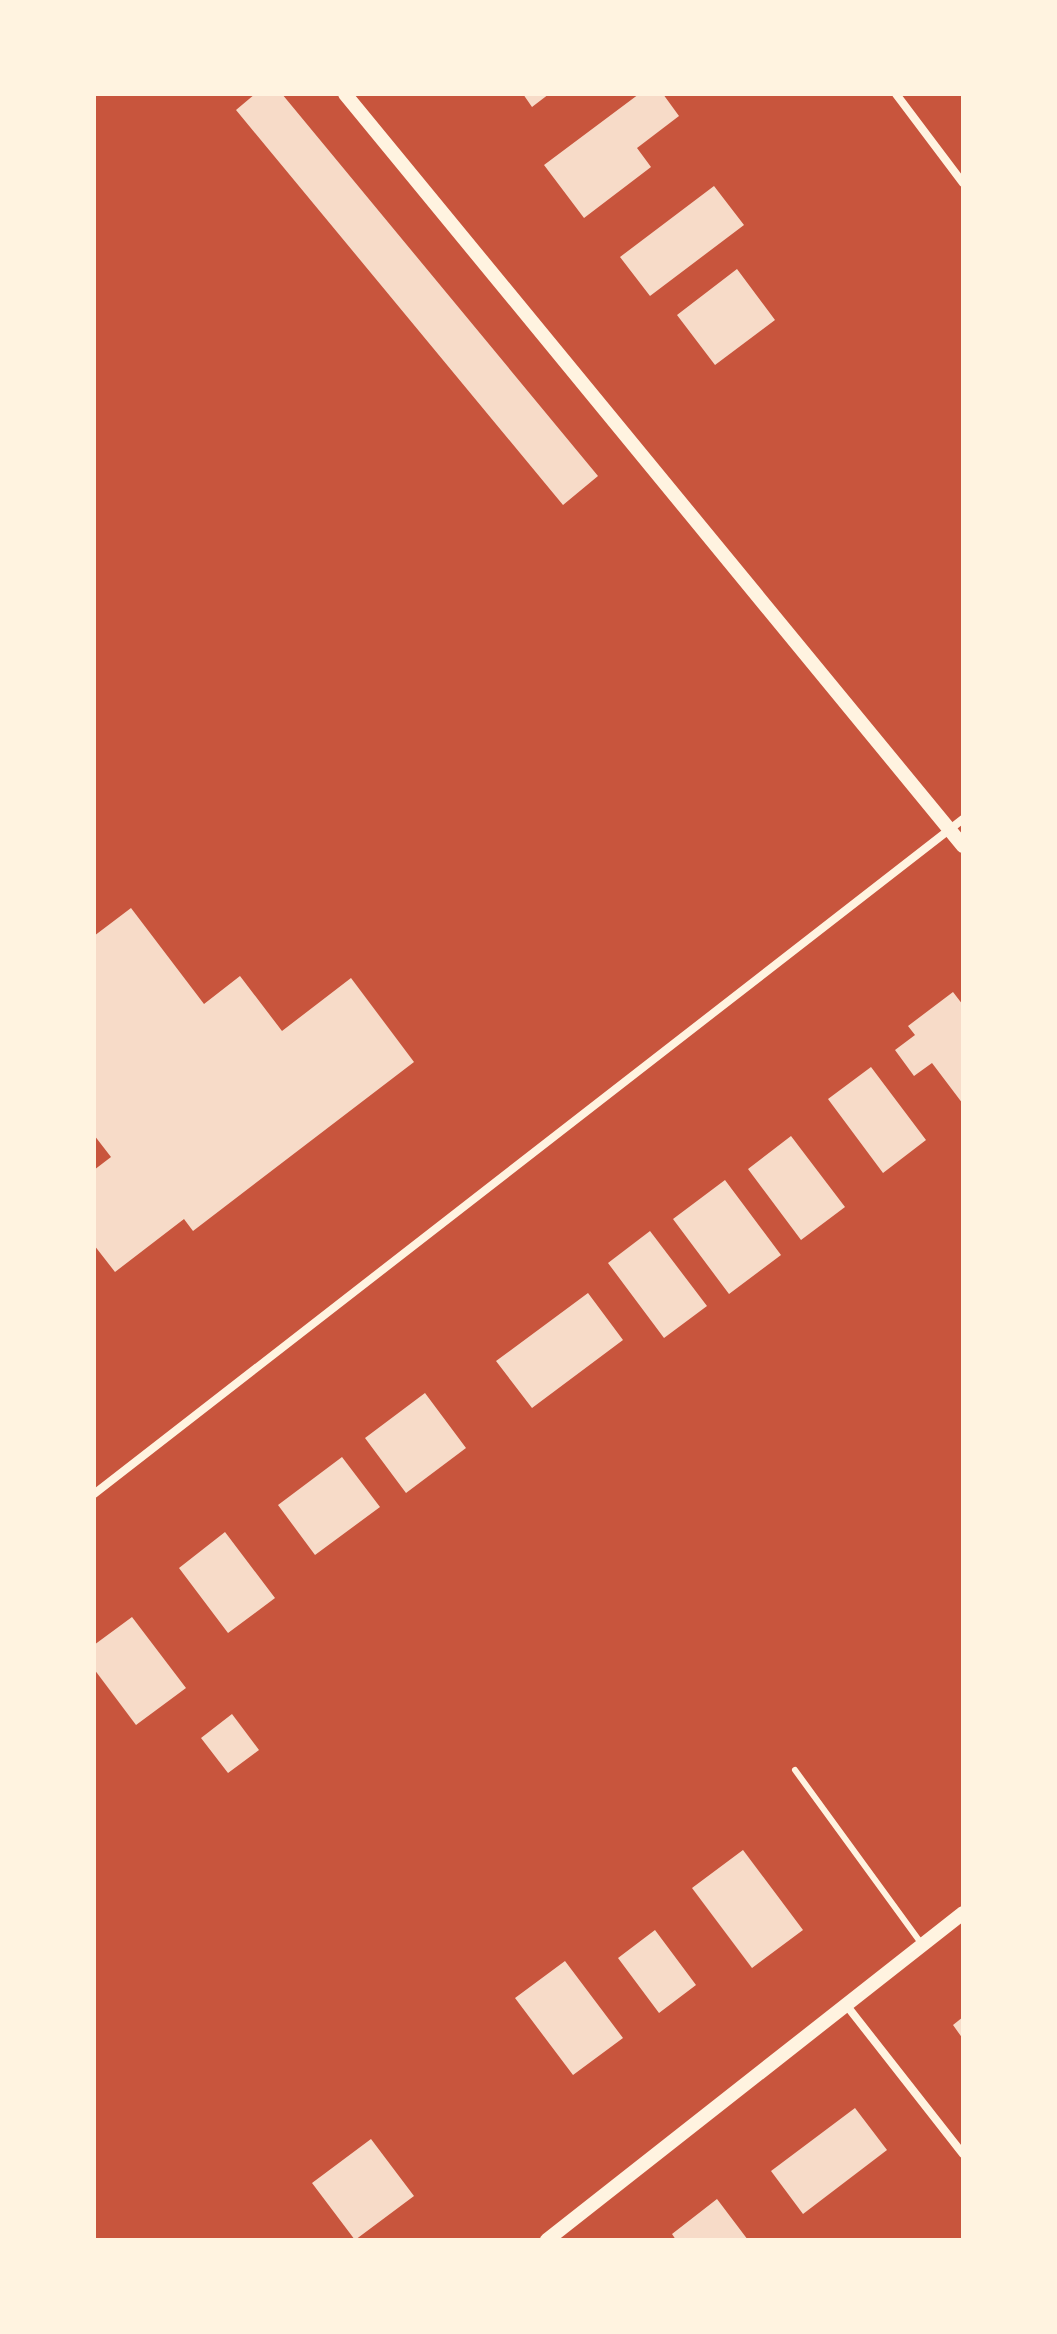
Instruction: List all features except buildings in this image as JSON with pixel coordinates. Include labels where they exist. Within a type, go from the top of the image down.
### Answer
[{"type":"street","points":[[345,94],[963,846]]},
{"type":"street","points":[[896,94],[963,183]]},
{"type":"street","points":[[94,1494],[963,819]]},
{"type":"street","points":[[547,2240],[963,1913]]},
{"type":"street","points":[[847,2006],[963,2154]]},
{"type":"lane","points":[[795,1770],[923,1946]]}]
